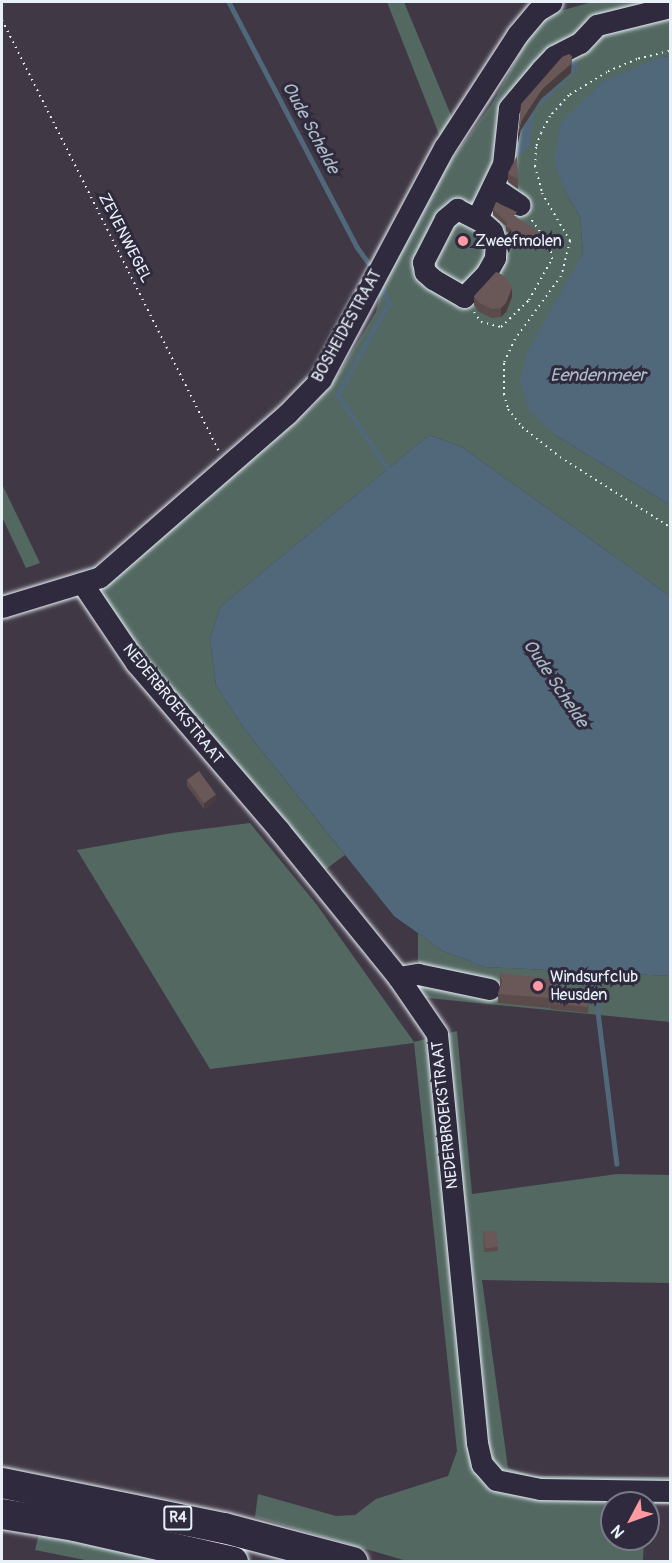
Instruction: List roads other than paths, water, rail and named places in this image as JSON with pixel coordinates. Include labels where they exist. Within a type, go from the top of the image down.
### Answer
[{"type":"highway","name":"R4","points":[[2,1483],[212,1526],[353,1562]]},
{"type":"highway","name":"R4","points":[[2,1514],[75,1526],[233,1562]]},
{"type":"street","name":"BOSHEIDESTRAAT","points":[[2,607],[100,577],[286,414],[321,379],[444,148],[517,35],[537,11],[552,2]]},
{"type":"street","points":[[477,218],[502,164],[509,108],[554,56],[580,43],[597,25],[670,7]]},
{"type":"street","points":[[493,187],[521,209]]},
{"type":"street","points":[[457,209],[477,218],[492,231],[496,242],[495,258],[477,286],[464,297],[433,279],[425,272],[423,262],[451,212],[457,209]]},
{"type":"street","name":"NEDERBROEKSTRAAT","points":[[82,583],[136,663],[279,830],[398,977],[437,1034],[477,1443],[482,1464],[496,1480],[540,1489],[670,1491]]},
{"type":"street","points":[[398,977],[418,974],[489,989]]},
{"type":"water","name":"Eendenmeer","points":[[663,56],[670,57],[670,505],[555,435],[529,410],[520,381],[527,352],[583,253],[580,217],[564,189],[554,160],[561,122],[603,81]]},
{"type":"water","points":[[429,435],[462,447],[670,596],[670,976],[485,967],[443,951],[394,916],[245,730],[216,686],[210,639],[220,607]]},
{"type":"waterway","name":"Oude Schelde","points":[[229,2],[357,247],[370,265]]},
{"type":"waterway","points":[[564,60],[570,65],[527,107],[522,142],[519,146],[513,147],[517,107],[554,66],[564,60]]},
{"type":"waterway","name":"Oude Schelde","points":[[381,285],[389,303],[338,395],[391,474]]},
{"type":"waterway","name":"Oude Schelde","points":[[596,967],[595,988],[617,1164]]},
{"type":"place","name":"Zweefmolen","points":[[463,241]]},
{"type":"place","name":"Windsurfclub Heusden","points":[[538,986]]}]
